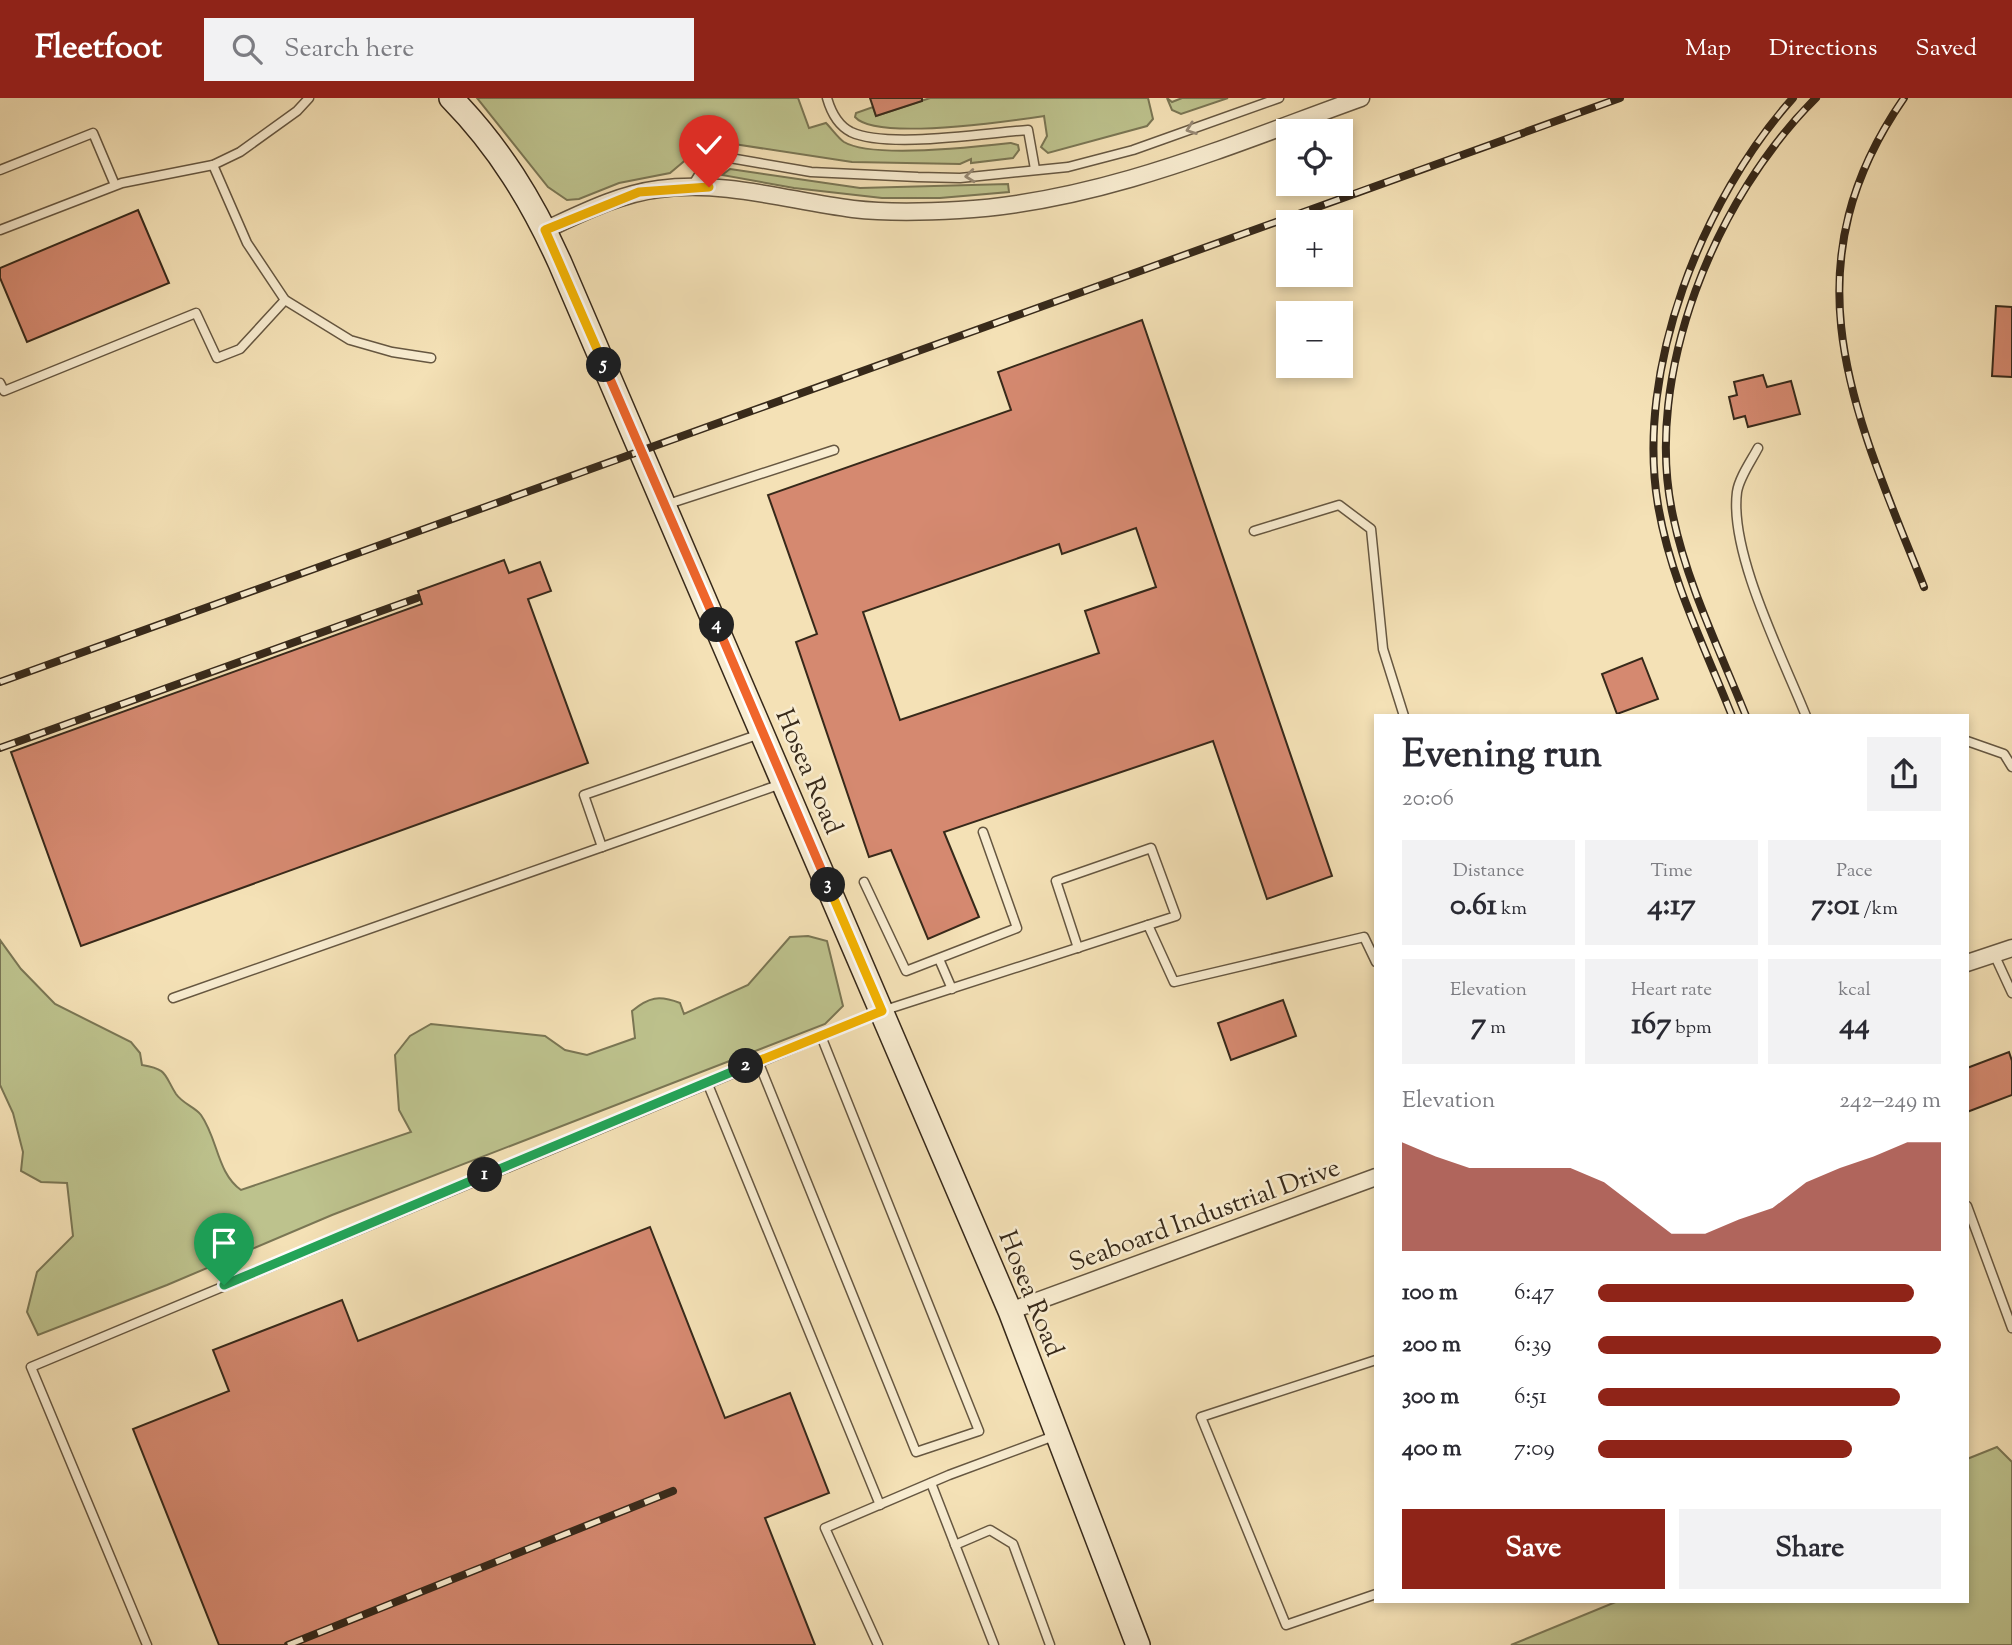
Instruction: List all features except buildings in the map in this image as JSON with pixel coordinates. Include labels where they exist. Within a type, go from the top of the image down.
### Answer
[{"type":"street","name":"Hosea Road","points":[[452,98],[481,128],[516,177],[545,230],[1010,1311],[1138,1645]]},
{"type":"street","points":[[545,230],[639,192],[692,186],[739,190],[854,209],[911,212],[1006,206],[1114,185],[1326,104],[1361,98]]},
{"type":"street","points":[[1969,962],[2012,948]]},
{"type":"street","name":"Seaboard Industrial Drive","points":[[1010,1311],[1374,1178]]},
{"type":"lane","points":[[0,230],[115,186],[213,165],[240,152],[297,111],[309,98]]},
{"type":"lane","points":[[827,98],[841,125],[865,136],[889,139],[1028,130],[1035,169]]},
{"type":"lane","points":[[692,186],[707,162],[730,158],[811,172],[859,176],[960,177],[1068,167],[1133,150],[1279,98]]},
{"type":"lane","points":[[0,170],[93,133],[115,186]]},
{"type":"lane","points":[[213,165],[247,243],[285,300],[349,340],[392,352],[431,358]]},
{"type":"lane","points":[[0,383],[4,391],[196,313],[217,358],[240,349],[285,300]]},
{"type":"lane","points":[[1758,448],[1737,490],[1749,578],[1804,714]]},
{"type":"lane","points":[[665,505],[834,450]]},
{"type":"lane","points":[[1254,531],[1339,505],[1371,529],[1383,649],[1403,714]]},
{"type":"lane","points":[[602,848],[584,795],[763,733]]},
{"type":"lane","points":[[1969,742],[2004,754],[2012,767]]},
{"type":"lane","points":[[173,998],[784,782]]},
{"type":"lane","points":[[864,881],[906,971],[1017,928],[983,832]]},
{"type":"lane","points":[[146,1645],[31,1367],[882,1011],[952,989],[1177,916],[1151,848],[1056,881],[1078,948]]},
{"type":"lane","points":[[1149,925],[1174,982],[1364,937],[1374,958]]},
{"type":"lane","points":[[1994,954],[2012,993]]},
{"type":"lane","points":[[939,959],[952,989]]},
{"type":"lane","points":[[758,1061],[916,1452],[979,1431],[821,1036]]},
{"type":"lane","points":[[707,1082],[880,1505]]},
{"type":"lane","points":[[1969,1211],[2012,1328]]},
{"type":"lane","points":[[1374,1361],[1201,1417],[1286,1625],[1374,1595]]},
{"type":"lane","points":[[877,1645],[825,1528],[1058,1434]]},
{"type":"lane","points":[[931,1483],[995,1645]]},
{"type":"lane","points":[[955,1545],[990,1531],[1013,1544],[1050,1645]]},
{"type":"green space","points":[[477,98],[798,98],[809,128],[826,123],[844,142],[858,147],[900,151],[1011,143],[1018,145],[1019,150],[1013,158],[971,163],[971,159],[960,164],[852,162],[727,143],[728,136],[723,135],[717,142],[707,142],[670,173],[619,183],[579,199],[567,200],[548,187]]},
{"type":"green space","points":[[930,98],[1148,98],[1153,119],[1147,126],[1048,153],[1041,147],[1047,136],[1044,116],[915,129],[868,124],[855,117],[856,113],[873,107],[876,116]]},
{"type":"green space","points":[[1167,98],[1172,102],[1182,98],[1228,98],[1181,114],[1172,110]]},
{"type":"green space","points":[[730,169],[860,188],[1008,184],[1009,192],[940,198],[882,198],[794,188],[722,175]]},
{"type":"green space","points":[[808,936],[827,941],[843,1006],[825,1024],[332,1215],[167,1285],[38,1335],[27,1312],[37,1272],[73,1236],[67,1183],[41,1182],[21,1171],[23,1152],[13,1113],[0,1085],[0,940],[21,969],[55,1004],[131,1042],[140,1053],[142,1065],[164,1074],[176,1094],[196,1110],[207,1124],[222,1165],[233,1183],[241,1190],[411,1132],[399,1110],[395,1055],[410,1036],[431,1024],[545,1036],[565,1050],[587,1055],[635,1038],[632,1011],[644,1003],[660,998],[673,1000],[680,1003],[684,1014],[748,985],[790,937]]},
{"type":"green space","points":[[1997,1447],[2012,1462],[2012,1645],[1511,1645],[1613,1603],[1969,1603],[1969,1458]]},
{"type":"railway","points":[[0,682],[1620,98]]},
{"type":"railway","points":[[1731,714],[1689,612],[1664,532],[1658,505],[1653,453],[1657,398],[1667,343],[1683,289],[1704,236],[1730,186],[1760,139],[1793,98]]},
{"type":"railway","points":[[1745,714],[1705,617],[1679,541],[1666,462],[1668,405],[1678,348],[1695,291],[1719,237],[1747,185],[1780,139],[1816,98]]},
{"type":"railway","points":[[1904,98],[1868,162],[1847,223],[1839,283],[1843,342],[1856,402],[1875,462],[1924,587]]},
{"type":"railway","points":[[0,748],[417,598]]},
{"type":"railway","points":[[288,1645],[673,1491]]},
{"type":"route","points":[[224,1285],[882,1011],[545,230],[639,192],[661,188],[709,187]]}]
